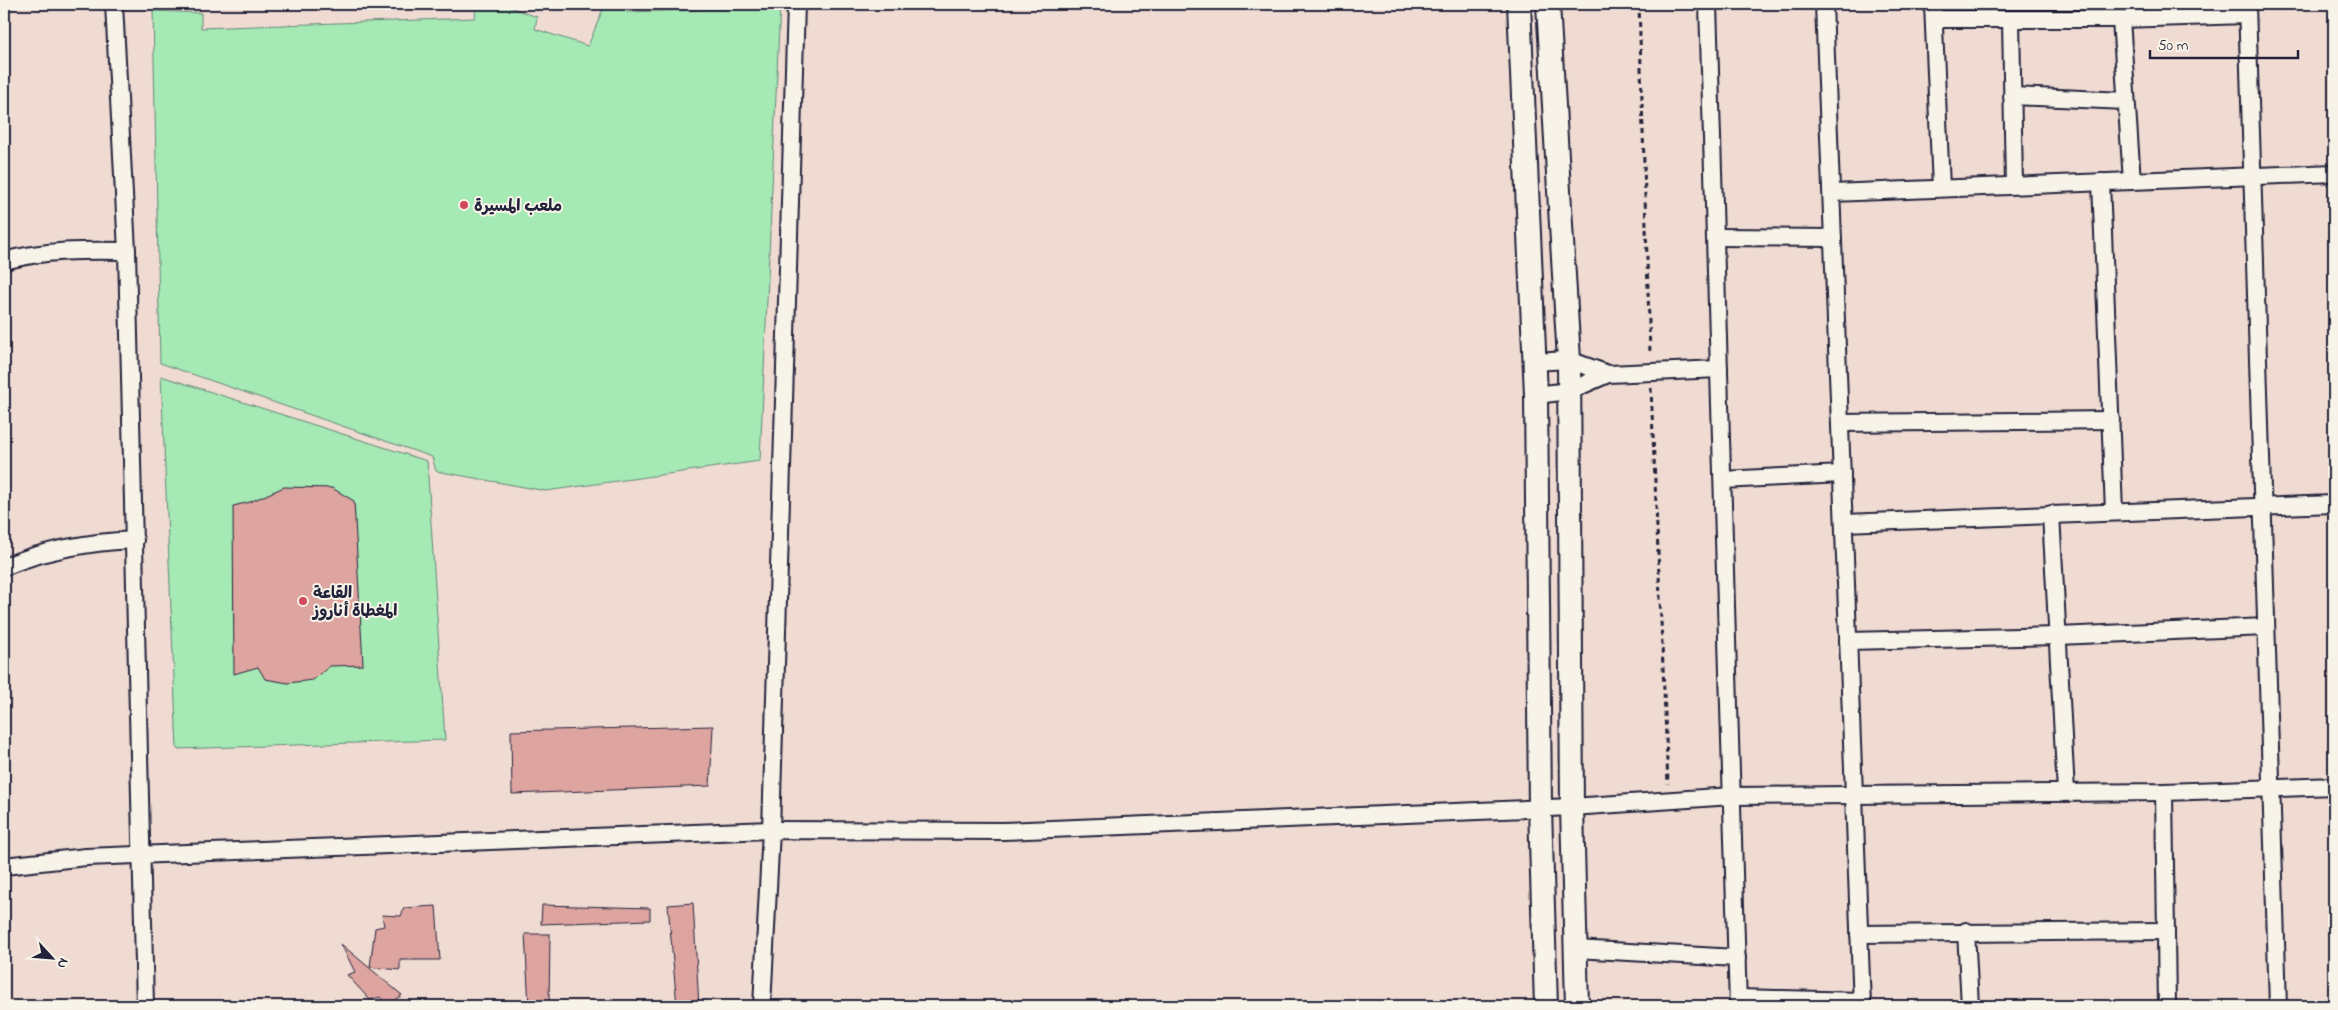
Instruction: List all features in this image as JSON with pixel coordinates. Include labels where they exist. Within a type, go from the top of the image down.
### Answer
[{"type":"main road","points":[[1519,4],[1533,362],[1536,395],[1540,808],[1546,1006]]},
{"type":"main road","points":[[1548,4],[1570,391],[1572,807],[1577,1006]]},
{"type":"street","points":[[114,4],[126,251],[135,540],[145,1006]]},
{"type":"street","points":[[762,1006],[771,830],[796,4]]},
{"type":"street","points":[[1708,4],[1738,1002],[1862,1004],[1824,4]]},
{"type":"street","points":[[1941,188],[1933,11],[2011,19],[2121,19],[2247,9],[2278,1006]]},
{"type":"street","points":[[2011,19],[2014,186]]},
{"type":"street","points":[[2121,19],[2132,181]]},
{"type":"street","points":[[2012,96],[2126,101]]},
{"type":"street","points":[[1832,193],[2334,173]]},
{"type":"street","points":[[2101,182],[2114,512]]},
{"type":"street","points":[[1715,237],[1833,238]]},
{"type":"street","points":[[4,261],[38,253],[76,250],[126,251]]},
{"type":"street","points":[[1533,362],[1569,360],[1608,374],[1719,369]]},
{"type":"street","points":[[1536,395],[1570,391],[1608,374]]},
{"type":"street","points":[[1840,423],[2111,420]]},
{"type":"street","points":[[1722,480],[1842,474]]},
{"type":"street","points":[[1844,523],[2334,504]]},
{"type":"street","points":[[2051,514],[2066,792]]},
{"type":"street","points":[[4,567],[56,549],[98,542],[135,540]]},
{"type":"street","points":[[1848,641],[2058,636],[2266,627]]},
{"type":"street","points":[[4,866],[86,857],[771,830],[1004,831],[1572,807],[1669,802],[1732,796],[2164,792],[2334,786]]},
{"type":"street","points":[[2164,792],[2167,1006]]},
{"type":"street","points":[[1859,934],[1966,931],[2166,930]]},
{"type":"street","points":[[1966,931],[1970,1006]]},
{"type":"street","points":[[1576,949],[1737,958]]},
{"type":"path","points":[[1639,4],[1650,373],[1669,802]]},
{"type":"green space","name":"ملعب المسيرة","points":[[476,4],[508,4],[509,7],[537,17],[535,29],[588,46],[605,4],[628,4],[627,12],[757,8],[758,4],[780,4],[760,461],[546,491],[436,471],[432,457],[160,363],[153,11],[201,13],[201,28],[475,18]]},
{"type":"green space","name":"القاعة المغطاة أناروز","points":[[161,376],[427,461],[445,740],[177,749]]},
{"type":"building","points":[[284,487],[332,488],[354,501],[363,665],[330,666],[313,680],[288,683],[265,679],[258,667],[234,674],[233,506],[250,502]]},
{"type":"building","points":[[713,726],[710,786],[512,794],[511,731]]},
{"type":"building","points":[[693,903],[699,1006],[677,1006],[668,905]]},
{"type":"building","points":[[542,905],[650,908],[650,920],[541,924]]},
{"type":"building","points":[[436,906],[440,960],[400,960],[400,970],[370,967],[375,928],[384,926],[382,915],[401,916],[404,908]]},
{"type":"building","points":[[525,934],[550,934],[549,1006],[529,1006]]},
{"type":"building","points":[[341,944],[402,995],[387,1006],[380,997],[370,1000],[347,975],[355,972]]},
{"type":"place","name":"ملعب المسيرة","points":[[464,205]]},
{"type":"place","name":"القاعة المغطاة أناروز","points":[[303,601]]}]
